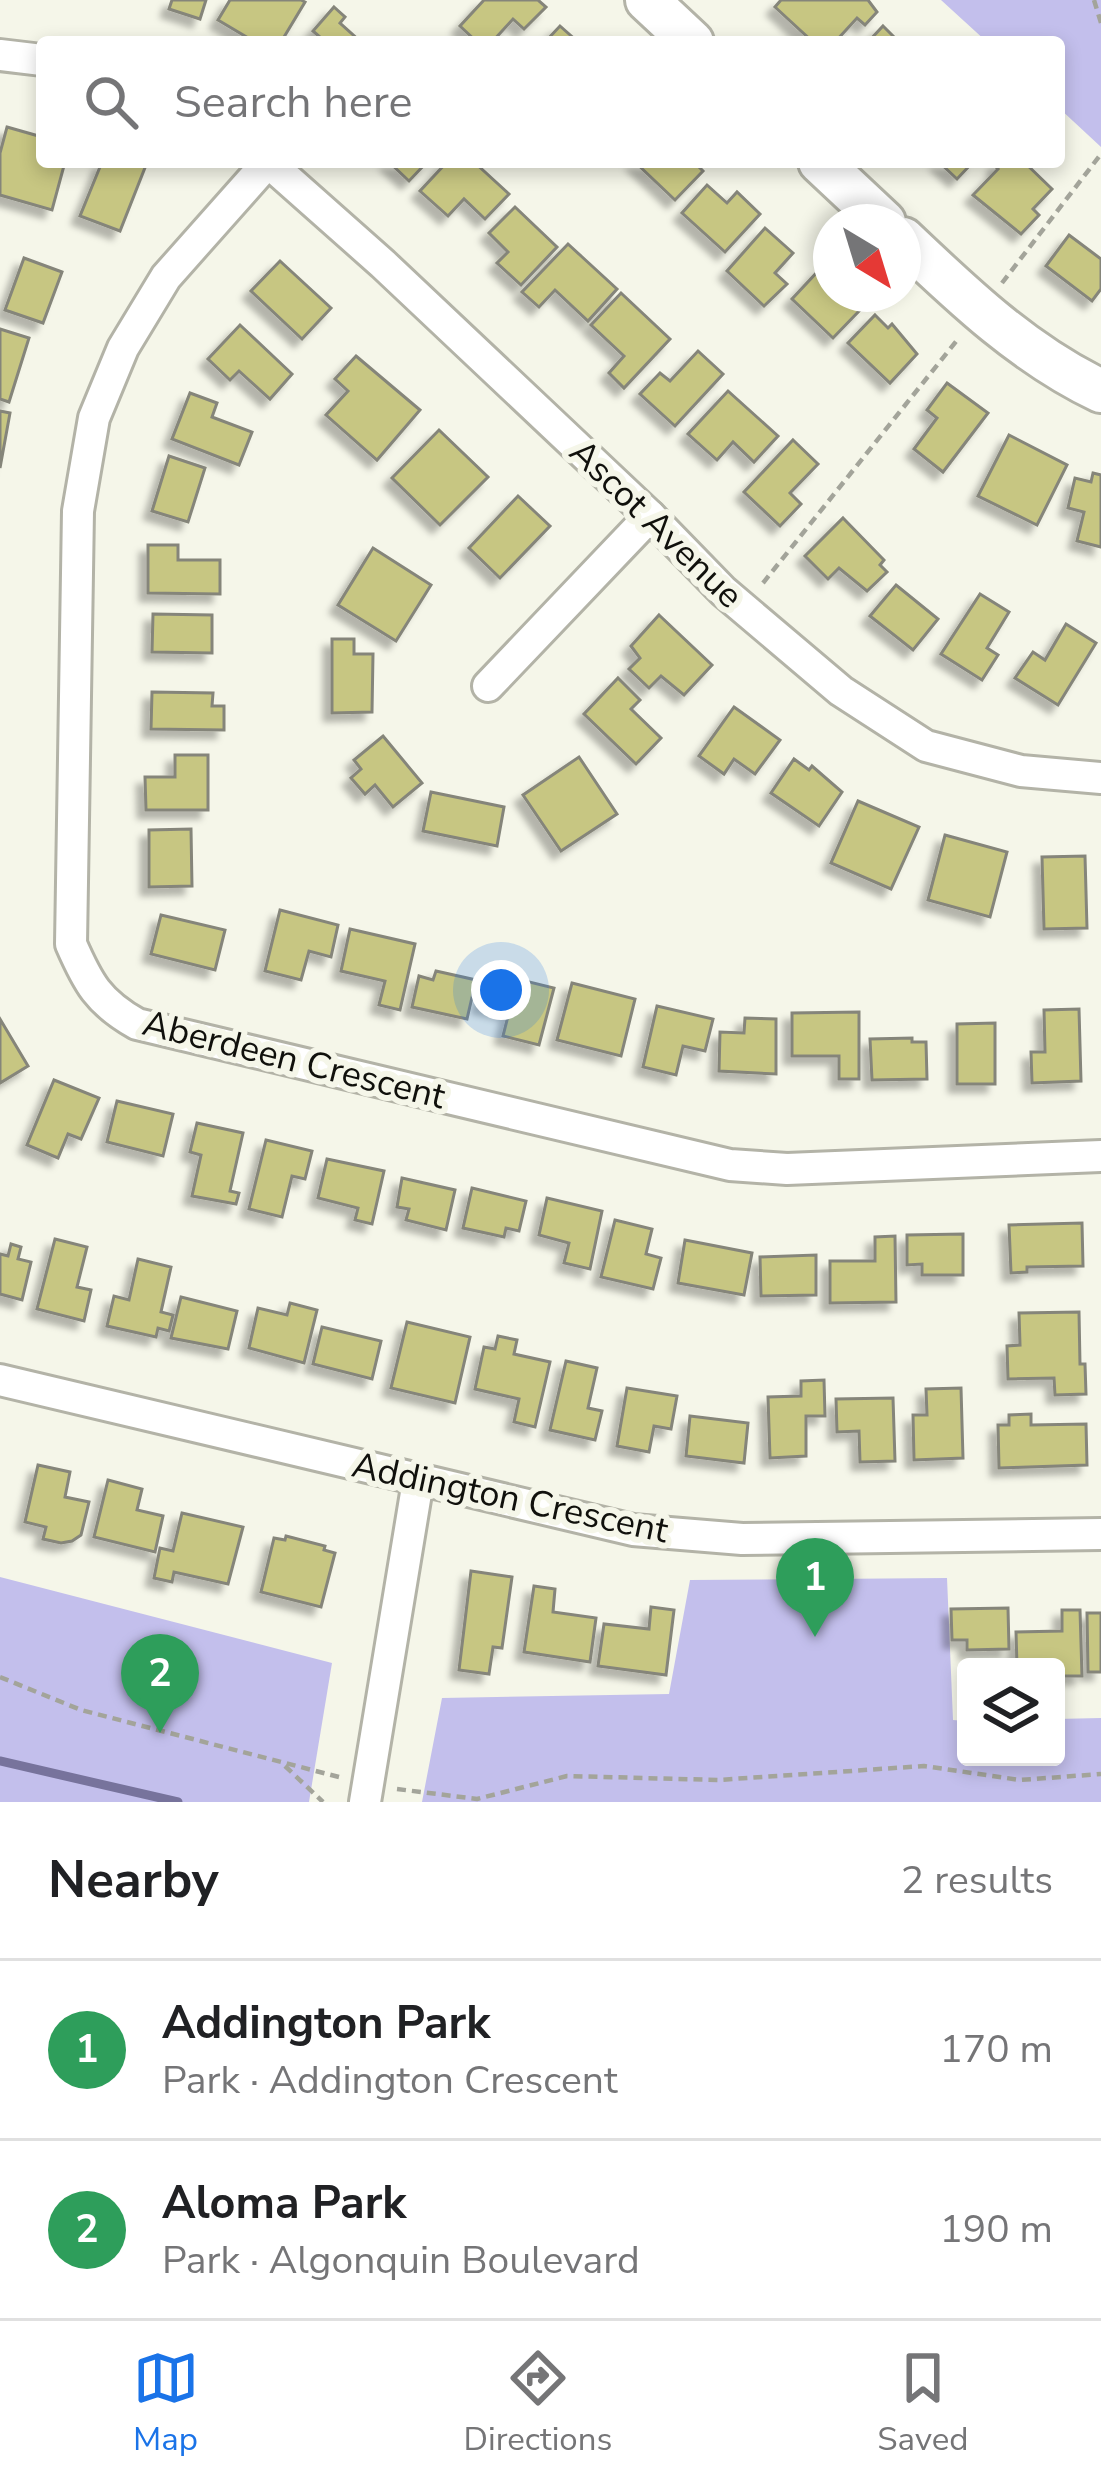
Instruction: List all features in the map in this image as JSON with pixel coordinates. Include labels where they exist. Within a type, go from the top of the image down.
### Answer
[{"type":"street","points":[[647,0],[686,36]]},
{"type":"street","points":[[0,55],[36,60]]},
{"type":"street","name":"Aberdeen Crescent","points":[[263,168],[166,277],[123,348],[94,418],[78,511],[71,944],[87,980],[108,1007],[136,1024],[730,1165],[787,1169],[1101,1156]]},
{"type":"street","name":"Ascot Avenue","points":[[275,168],[383,264],[742,608],[841,691],[926,746],[1021,771],[1101,778]]},
{"type":"street","points":[[826,168],[865,204]]},
{"type":"street","points":[[921,256],[981,311],[1058,371],[1101,391]]},
{"type":"street","points":[[488,686],[650,517]]},
{"type":"street","name":"Addington Crescent","points":[[0,1380],[633,1530],[742,1539],[1101,1534]]},
{"type":"street","points":[[366,1794],[418,1481]]},
{"type":"path","points":[[1094,0],[1101,23]]},
{"type":"path","points":[[742,608],[1101,154]]},
{"type":"path","points":[[0,1677],[81,1710],[280,1762],[366,1794],[477,1799],[567,1776],[718,1780],[924,1766],[1020,1780],[1101,1774]]},
{"type":"path","points":[[280,1762],[323,1802]]},
{"type":"shaded area","points":[[941,0],[1101,0],[1101,147],[1065,114],[1065,36],[980,36]]},
{"type":"shaded area","points":[[0,1577],[332,1663],[309,1802],[0,1802]]},
{"type":"shaded area","points":[[947,1578],[957,1766],[1065,1766],[1065,1719],[1101,1718],[1101,1802],[422,1802],[442,1698],[669,1694],[690,1580]]},
{"type":"building","points":[[172,0],[206,0],[200,19],[169,9]]},
{"type":"building","points":[[230,0],[305,2],[285,36],[245,36],[218,20]]},
{"type":"building","points":[[484,0],[538,0],[546,7],[524,29],[513,19],[497,36],[471,36],[460,26]]},
{"type":"building","points":[[781,0],[868,0],[877,12],[865,25],[857,18],[840,36],[806,36],[775,7]]},
{"type":"building","points":[[334,7],[345,17],[340,23],[354,36],[319,36],[313,31]]},
{"type":"building","points":[[560,26],[571,36],[551,36]]},
{"type":"building","points":[[883,26],[893,36],[874,36]]},
{"type":"building","points":[[7,127],[36,135],[36,168],[63,168],[52,210],[0,195],[0,153]]},
{"type":"building","points":[[100,168],[145,168],[120,231],[80,216]]},
{"type":"building","points":[[395,168],[421,168],[409,181]]},
{"type":"building","points":[[441,168],[481,168],[509,194],[485,219],[464,199],[448,216],[420,191]]},
{"type":"building","points":[[641,168],[700,168],[703,171],[675,200]]},
{"type":"building","points":[[945,168],[967,168],[957,179]]},
{"type":"building","points":[[1030,168],[1052,189],[1033,209],[1039,215],[1021,234],[973,195],[998,169]]},
{"type":"building","points":[[707,185],[727,203],[737,192],[760,214],[725,252],[682,213]]},
{"type":"building","points":[[515,207],[557,247],[521,285],[497,263],[508,252],[489,233]]},
{"type":"building","points":[[765,228],[793,253],[775,273],[787,284],[764,306],[727,271]]},
{"type":"building","points":[[1069,235],[1101,259],[1101,289],[1092,301],[1046,266]]},
{"type":"building","points":[[568,244],[617,289],[588,321],[555,290],[539,307],[522,292]]},
{"type":"building","points":[[24,258],[62,272],[43,323],[5,310]]},
{"type":"building","points":[[280,261],[331,308],[302,339],[251,291]]},
{"type":"building","points":[[813,276],[813,312],[858,312],[833,338],[792,299]]},
{"type":"building","points":[[621,293],[670,339],[624,388],[609,373],[624,356],[591,325]]},
{"type":"building","points":[[875,315],[888,328],[892,324],[917,354],[890,383],[848,343]]},
{"type":"building","points":[[240,325],[292,374],[270,399],[239,371],[230,380],[208,359]]},
{"type":"building","points":[[0,329],[29,338],[9,402],[0,399]]},
{"type":"building","points":[[698,351],[723,374],[675,426],[640,394],[660,373],[670,381]]},
{"type":"building","points":[[356,356],[420,410],[377,460],[326,415],[348,391],[335,379]]},
{"type":"building","points":[[947,383],[988,413],[943,472],[914,449],[937,418],[927,410]]},
{"type":"building","points":[[728,391],[778,436],[754,462],[733,442],[717,460],[688,434]]},
{"type":"building","points":[[190,393],[217,403],[212,417],[252,432],[239,465],[172,439]]},
{"type":"building","points":[[0,411],[10,413],[0,468]]},
{"type":"building","points":[[439,430],[488,477],[440,525],[392,478]]},
{"type":"building","points":[[1009,435],[1067,465],[1037,525],[978,496]]},
{"type":"building","points":[[793,440],[818,464],[790,493],[801,504],[780,526],[744,492]]},
{"type":"building","points":[[169,456],[205,468],[188,522],[152,511]]},
{"type":"building","points":[[1093,473],[1101,475],[1101,547],[1077,541],[1084,512],[1068,508],[1075,478],[1091,482]]},
{"type":"building","points":[[518,496],[550,526],[500,578],[469,548]]},
{"type":"building","points":[[843,518],[884,560],[880,565],[887,572],[867,591],[839,568],[828,579],[805,556]]},
{"type":"building","points":[[148,545],[178,545],[178,560],[220,560],[220,594],[148,593]]},
{"type":"building","points":[[373,548],[431,585],[396,641],[338,605]]},
{"type":"building","points":[[896,585],[938,619],[913,650],[870,616]]},
{"type":"building","points":[[980,594],[1009,612],[987,648],[998,655],[982,680],[941,654]]},
{"type":"building","points":[[153,614],[212,615],[212,653],[152,652]]},
{"type":"building","points":[[659,615],[712,665],[684,695],[661,676],[649,688],[629,669],[640,658],[631,646]]},
{"type":"building","points":[[1066,624],[1096,643],[1058,705],[1015,678],[1033,652],[1045,660]]},
{"type":"building","points":[[332,639],[354,639],[354,654],[373,654],[372,712],[332,713]]},
{"type":"building","points":[[618,678],[640,700],[631,709],[661,738],[636,764],[584,714]]},
{"type":"building","points":[[152,692],[213,693],[212,706],[224,706],[224,730],[151,729]]},
{"type":"building","points":[[734,707],[780,740],[755,774],[734,759],[724,774],[699,756]]},
{"type":"building","points":[[383,736],[422,783],[393,807],[375,785],[365,794],[351,778],[361,769],[354,760]]},
{"type":"building","points":[[175,755],[208,755],[208,810],[146,810],[145,777],[175,777]]},
{"type":"building","points":[[579,757],[617,814],[561,851],[523,795]]},
{"type":"building","points":[[794,759],[809,770],[812,766],[842,792],[819,826],[771,793]]},
{"type":"building","points":[[431,792],[504,807],[497,846],[423,831]]},
{"type":"building","points":[[858,801],[919,827],[891,889],[831,863]]},
{"type":"building","points":[[191,829],[192,886],[149,887],[149,830]]},
{"type":"building","points":[[945,835],[1007,852],[990,917],[928,900]]},
{"type":"building","points":[[1085,856],[1087,928],[1044,929],[1042,857]]},
{"type":"building","points":[[280,910],[338,925],[331,957],[309,951],[301,980],[265,971]]},
{"type":"building","points":[[161,915],[225,930],[215,970],[151,954]]},
{"type":"building","points":[[350,929],[415,944],[400,1010],[379,1005],[385,981],[341,971]]},
{"type":"building","points":[[436,971],[476,980],[467,1019],[412,1007],[419,976],[433,980]]},
{"type":"building","points":[[489,972],[554,988],[539,1045],[503,1036],[509,1012],[480,1005]]},
{"type":"building","points":[[572,983],[635,999],[621,1056],[557,1040]]},
{"type":"building","points":[[657,1006],[713,1019],[705,1051],[683,1046],[676,1075],[643,1067]]},
{"type":"building","points":[[1079,1009],[1081,1081],[1032,1083],[1031,1052],[1045,1052],[1044,1010]]},
{"type":"building","points":[[859,1012],[859,1079],[839,1079],[839,1056],[792,1056],[792,1013]]},
{"type":"building","points":[[745,1018],[776,1019],[776,1074],[719,1071],[720,1032],[744,1033]]},
{"type":"building","points":[[0,1019],[28,1066],[0,1083]]},
{"type":"building","points":[[995,1023],[995,1084],[957,1084],[957,1024]]},
{"type":"building","points":[[912,1038],[912,1042],[926,1042],[927,1079],[872,1080],[870,1039]]},
{"type":"building","points":[[54,1080],[99,1098],[81,1139],[68,1134],[58,1158],[27,1145]]},
{"type":"building","points":[[117,1101],[173,1114],[163,1156],[107,1142]]},
{"type":"building","points":[[197,1123],[243,1133],[230,1191],[239,1193],[236,1204],[192,1196],[201,1155],[190,1152]]},
{"type":"building","points":[[266,1140],[312,1151],[305,1179],[292,1176],[282,1217],[249,1209]]},
{"type":"building","points":[[327,1159],[384,1171],[372,1224],[355,1220],[358,1208],[318,1198]]},
{"type":"building","points":[[402,1178],[455,1190],[446,1230],[406,1220],[409,1209],[397,1207]]},
{"type":"building","points":[[472,1188],[526,1201],[519,1231],[506,1228],[504,1237],[463,1228]]},
{"type":"building","points":[[547,1198],[602,1211],[590,1269],[564,1263],[569,1243],[539,1235]]},
{"type":"building","points":[[615,1220],[652,1229],[646,1254],[661,1258],[653,1289],[601,1277]]},
{"type":"building","points":[[1082,1223],[1083,1266],[1027,1267],[1027,1272],[1011,1273],[1009,1225]]},
{"type":"building","points":[[963,1234],[963,1275],[922,1275],[922,1264],[907,1265],[907,1235]]},
{"type":"building","points":[[895,1236],[896,1302],[830,1303],[830,1261],[875,1261],[875,1237]]},
{"type":"building","points":[[55,1239],[87,1247],[77,1287],[91,1290],[84,1321],[37,1309]]},
{"type":"building","points":[[685,1240],[752,1253],[744,1295],[678,1283]]},
{"type":"building","points":[[11,1244],[21,1247],[18,1259],[31,1262],[22,1300],[0,1294],[0,1254],[8,1256]]},
{"type":"building","points":[[816,1255],[816,1295],[761,1296],[760,1257]]},
{"type":"building","points":[[138,1259],[171,1267],[161,1312],[173,1315],[169,1331],[158,1328],[156,1337],[107,1326],[114,1296],[129,1300]]},
{"type":"building","points":[[181,1297],[237,1311],[228,1349],[171,1338]]},
{"type":"building","points":[[290,1303],[317,1310],[304,1363],[249,1348],[258,1308],[287,1315]]},
{"type":"building","points":[[1079,1312],[1086,1394],[1055,1395],[1054,1378],[1008,1379],[1007,1346],[1020,1345],[1019,1313]]},
{"type":"building","points":[[407,1322],[470,1337],[455,1403],[391,1388]]},
{"type":"building","points":[[322,1327],[381,1341],[372,1379],[313,1364]]},
{"type":"building","points":[[498,1336],[517,1340],[514,1354],[550,1362],[535,1427],[514,1422],[519,1399],[475,1389],[484,1347],[495,1349]]},
{"type":"building","points":[[566,1361],[597,1368],[588,1408],[602,1411],[595,1440],[550,1430]]},
{"type":"building","points":[[824,1380],[825,1416],[806,1416],[806,1456],[770,1458],[768,1397],[801,1396],[801,1381]]},
{"type":"building","points":[[627,1388],[677,1396],[671,1429],[654,1426],[649,1452],[617,1446]]},
{"type":"building","points":[[961,1388],[963,1458],[914,1460],[913,1415],[927,1415],[926,1389]]},
{"type":"building","points":[[893,1398],[895,1461],[860,1462],[859,1431],[837,1432],[836,1399]]},
{"type":"building","points":[[1031,1414],[1031,1425],[1086,1424],[1087,1465],[999,1468],[998,1425],[1009,1425],[1009,1415]]},
{"type":"building","points":[[690,1416],[748,1423],[744,1463],[686,1456]]},
{"type":"building","points":[[38,1465],[70,1472],[65,1497],[89,1502],[81,1535],[72,1541],[43,1539],[46,1527],[25,1522]]},
{"type":"building","points":[[108,1480],[142,1489],[137,1510],[163,1516],[155,1552],[94,1537]]},
{"type":"building","points":[[182,1513],[243,1527],[228,1584],[174,1572],[172,1582],[154,1578],[160,1548],[173,1551]]},
{"type":"building","points":[[286,1536],[335,1553],[321,1607],[261,1592],[274,1538],[285,1540]]},
{"type":"building","points":[[471,1571],[512,1577],[502,1648],[493,1647],[489,1674],[459,1670]]},
{"type":"building","points":[[534,1586],[555,1589],[553,1612],[596,1618],[590,1662],[524,1652]]},
{"type":"building","points":[[651,1607],[674,1610],[666,1675],[598,1666],[604,1624],[649,1629]]},
{"type":"building","points":[[1008,1608],[1009,1649],[967,1650],[967,1640],[952,1640],[951,1609]]},
{"type":"building","points":[[1062,1610],[1080,1610],[1082,1676],[1065,1676],[1065,1658],[1017,1658],[1016,1632],[1062,1631]]},
{"type":"building","points":[[1087,1613],[1101,1613],[1101,1672],[1088,1672]]},
{"type":"waterway","points":[[0,1761],[178,1802]]},
{"type":"place","name":"Addington Park","points":[[815,1637]]},
{"type":"place","name":"Aloma Park","points":[[160,1733]]}]
